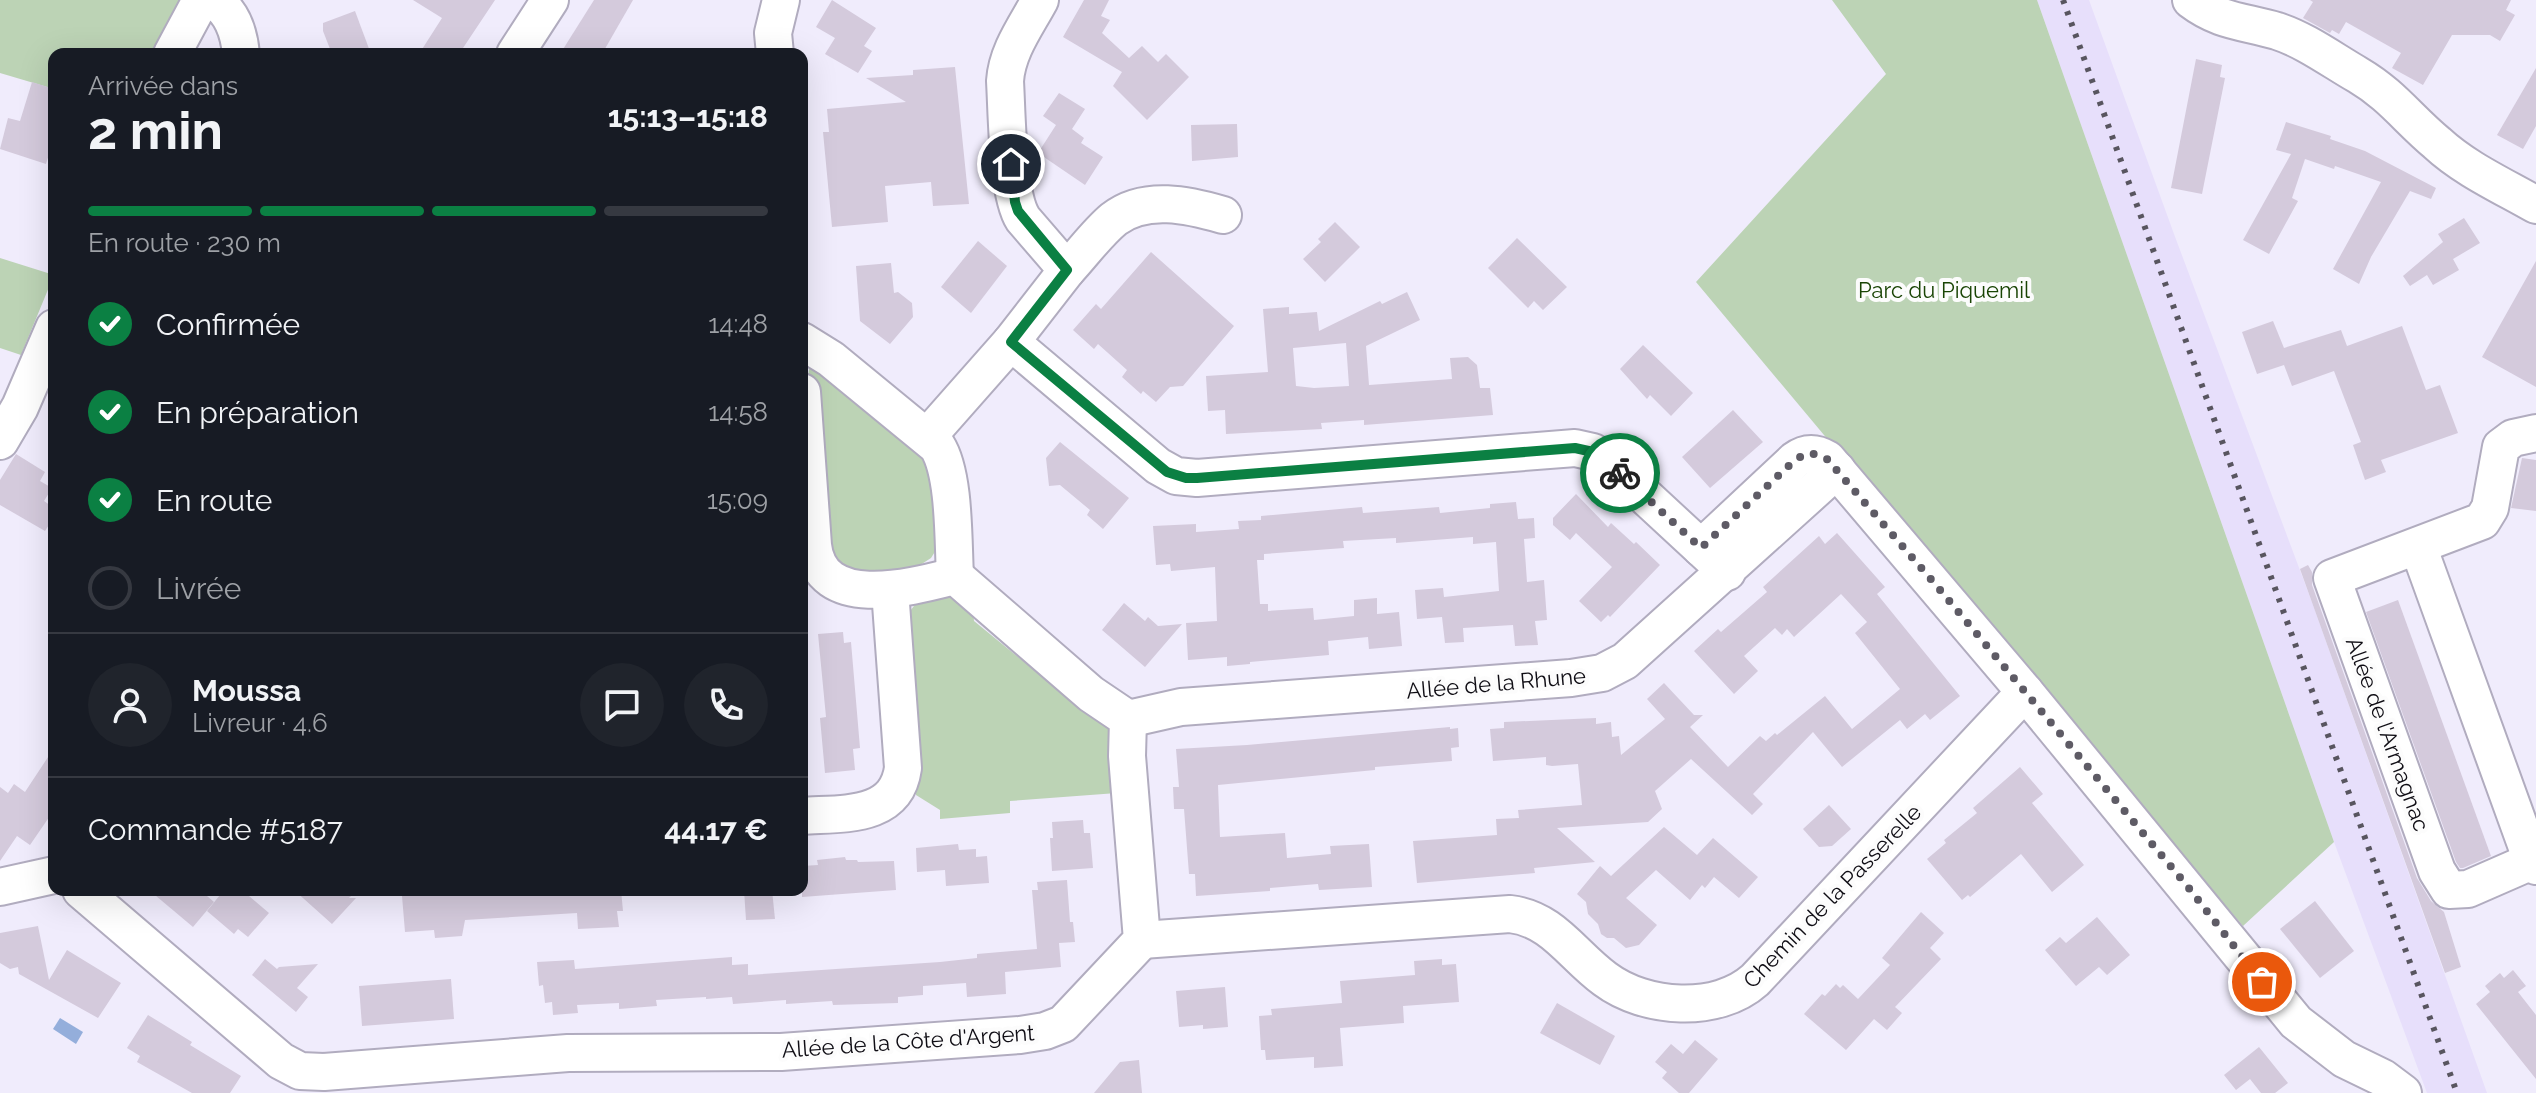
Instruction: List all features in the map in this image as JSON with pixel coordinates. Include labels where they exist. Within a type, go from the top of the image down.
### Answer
[{"type":"street","points":[[175,48],[201,0]]},
{"type":"street","points":[[213,0],[228,13],[240,48]]},
{"type":"street","points":[[519,48],[550,0]]},
{"type":"street","points":[[774,48],[773,33],[781,0]]},
{"type":"street","points":[[1040,0],[1011,51],[1006,66],[1014,192],[1023,219],[1067,270]]},
{"type":"street","points":[[2191,0],[2219,17],[2294,38],[2372,83],[2392,97],[2438,145],[2458,160],[2536,205]]},
{"type":"street","points":[[928,436],[1112,221],[1137,207],[1177,204],[1223,215]]},
{"type":"street","points":[[0,441],[20,407],[48,342]]},
{"type":"street","points":[[1011,342],[1158,466],[1176,476],[1197,478],[1575,448],[1593,452],[1612,466],[1714,560]]},
{"type":"street","points":[[808,345],[831,359],[928,436],[942,454],[946,467],[955,576],[1091,694],[1128,719],[1127,756],[1142,940]]},
{"type":"street","name":"Allée de l'Armagnac","points":[[2418,546],[2534,863],[2468,889],[2449,890],[2437,871],[2332,578],[2485,519],[2490,508],[2501,447],[2513,438],[2536,433]]},
{"type":"street","name":"Allée de la Rhune","points":[[1128,719],[1181,707],[1571,678],[1602,673],[1625,661],[1714,560],[1837,470],[2025,692]]},
{"type":"street","points":[[808,500],[812,572],[845,586],[877,591],[919,586],[955,576]]},
{"type":"street","points":[[808,816],[860,812],[890,798],[898,788],[903,768],[890,590]]},
{"type":"street","points":[[2025,692],[2296,1022],[2344,1059],[2383,1078],[2403,1093]]},
{"type":"street","name":"Chemin de la Passerelle","points":[[1142,940],[1510,914],[1530,918],[1552,930],[1595,972],[1622,989],[1681,1004],[1733,996],[1755,980],[2025,692]]},
{"type":"street","points":[[0,887],[48,876]]},
{"type":"street","name":"Allée de la Côte d'Argent","points":[[88,896],[281,1061],[300,1071],[311,1072],[568,1053],[781,1052],[1020,1035],[1063,1024],[1142,940]]},
{"type":"shaded area","points":[[2037,0],[2089,0],[2313,605],[2487,1093],[2427,1093],[2334,842]]},
{"type":"green space","points":[[0,0],[184,0],[157,48],[48,48],[48,87],[0,73]]},
{"type":"green space","name":"Parc du Piquemil","points":[[1832,0],[2037,0],[2334,842],[2243,926],[1696,282],[1886,74]]},
{"type":"green space","points":[[0,258],[48,273],[48,290],[21,355],[0,348]]},
{"type":"green space","points":[[810,365],[935,460],[936,550],[931,558],[917,567],[856,573],[829,556],[820,463],[818,383],[808,375]]},
{"type":"green space","points":[[945,593],[959,599],[973,611],[974,621],[1083,710],[1106,723],[1113,738],[1117,793],[1010,801],[1010,813],[940,819],[940,810],[916,795],[904,619],[917,602]]},
{"type":"water","points":[[60,1018],[83,1032],[76,1044],[53,1029]]},
{"type":"building","points":[[413,0],[495,0],[463,48],[423,48],[442,18]]},
{"type":"building","points":[[594,0],[633,0],[605,48],[564,48]]},
{"type":"building","points":[[832,0],[876,28],[864,46],[872,51],[858,73],[825,54],[835,38],[816,27]]},
{"type":"building","points":[[1084,0],[1109,0],[1101,16],[1110,20],[1102,33],[1129,58],[1142,46],[1158,62],[1166,54],[1189,77],[1147,120],[1113,86],[1122,72],[1063,37]]},
{"type":"building","points":[[2310,0],[2511,0],[2506,10],[2515,15],[2500,41],[2490,35],[2452,35],[2423,85],[2392,68],[2401,53],[2346,22],[2339,34],[2332,30],[2330,33],[2303,18],[2313,2]]},
{"type":"building","points":[[355,11],[369,48],[330,48],[323,23]]},
{"type":"building","points":[[2196,59],[2222,65],[2220,77],[2225,78],[2202,194],[2171,188]]},
{"type":"building","points":[[955,67],[969,204],[933,206],[931,182],[885,186],[888,222],[832,227],[823,132],[829,132],[827,109],[906,102],[866,78],[913,75],[913,70]]},
{"type":"building","points":[[2536,68],[2536,126],[2523,149],[2497,135]]},
{"type":"building","points":[[32,82],[48,87],[46,164],[0,149],[8,118],[20,121]]},
{"type":"building","points":[[1059,93],[1085,109],[1072,129],[1084,138],[1081,143],[1103,157],[1085,185],[1038,153],[1056,125],[1043,116]]},
{"type":"building","points":[[2286,122],[2331,136],[2330,139],[2365,151],[2436,188],[2431,199],[2410,191],[2371,257],[2359,284],[2333,269],[2381,182],[2305,159],[2292,198],[2298,201],[2269,254],[2243,240],[2291,154],[2276,150]]},
{"type":"building","points":[[1237,124],[1238,157],[1192,161],[1191,125]]},
{"type":"building","points":[[2464,218],[2480,243],[2453,259],[2459,270],[2433,285],[2427,275],[2410,286],[2403,276],[2443,242],[2438,234]]},
{"type":"building","points":[[1335,222],[1360,247],[1325,282],[1303,259],[1321,242],[1318,239]]},
{"type":"building","points":[[1517,238],[1567,287],[1543,310],[1534,301],[1528,308],[1488,268]]},
{"type":"building","points":[[978,241],[1007,266],[971,313],[941,287]]},
{"type":"building","points":[[1151,252],[1234,326],[1183,386],[1170,387],[1156,402],[1143,391],[1141,394],[1122,377],[1127,370],[1098,344],[1094,349],[1073,330],[1096,304],[1101,309]]},
{"type":"building","points":[[2536,261],[2536,387],[2482,357]]},
{"type":"building","points":[[891,263],[894,293],[898,292],[912,303],[913,317],[890,344],[860,321],[856,266]]},
{"type":"building","points":[[1407,292],[1420,320],[1366,346],[1369,385],[1452,379],[1450,358],[1468,357],[1477,365],[1480,388],[1490,388],[1493,415],[1364,425],[1364,420],[1321,423],[1322,429],[1226,434],[1225,410],[1208,411],[1206,376],[1268,372],[1263,309],[1289,307],[1289,314],[1317,312],[1319,331],[1380,301],[1382,304]],"holes":[[[1346,343],[1349,386],[1296,386],[1293,348]]]},
{"type":"building","points":[[2273,321],[2284,348],[2341,330],[2347,346],[2402,326],[2426,390],[2440,385],[2458,433],[2381,460],[2386,472],[2365,480],[2353,445],[2361,442],[2334,371],[2292,386],[2284,365],[2257,374],[2242,332]]},
{"type":"building","points":[[1643,345],[1693,393],[1671,416],[1650,395],[1647,399],[1620,369]]},
{"type":"building","points":[[1733,410],[1763,442],[1710,488],[1682,457]]},
{"type":"building","points":[[1060,442],[1129,498],[1103,529],[1087,515],[1090,510],[1060,485],[1049,486],[1046,458]]},
{"type":"building","points":[[16,454],[45,472],[40,481],[48,486],[44,501],[48,504],[48,526],[45,531],[0,505],[0,480]]},
{"type":"building","points":[[2522,458],[2536,460],[2536,511],[2511,508]]},
{"type":"building","points":[[1576,494],[1608,527],[1611,523],[1660,565],[1610,617],[1608,615],[1601,622],[1579,601],[1612,567],[1576,533],[1570,540],[1553,525],[1553,518]]},
{"type":"building","points":[[1516,502],[1518,519],[1534,518],[1535,538],[1524,539],[1527,582],[1544,580],[1547,620],[1535,621],[1538,645],[1515,646],[1513,625],[1463,628],[1464,642],[1445,643],[1442,617],[1417,619],[1415,590],[1443,588],[1444,597],[1499,591],[1496,542],[1473,544],[1473,537],[1396,543],[1396,538],[1343,541],[1344,548],[1264,554],[1264,560],[1257,560],[1260,604],[1268,604],[1268,611],[1313,608],[1314,620],[1354,616],[1354,600],[1377,598],[1377,614],[1399,612],[1402,646],[1369,649],[1368,637],[1328,641],[1329,655],[1250,664],[1227,666],[1227,657],[1188,660],[1186,623],[1217,621],[1215,567],[1171,571],[1170,564],[1156,565],[1153,526],[1196,524],[1196,532],[1239,529],[1238,521],[1261,520],[1261,516],[1362,507],[1363,513],[1439,507],[1440,513]]},
{"type":"building","points":[[1837,533],[1885,587],[1877,594],[1960,696],[1930,720],[1925,714],[1907,729],[1900,720],[1842,767],[1813,732],[1753,794],[1763,804],[1752,815],[1691,759],[1655,791],[1662,809],[1648,822],[1557,828],[1595,862],[1534,868],[1535,873],[1417,883],[1413,841],[1497,835],[1496,819],[1519,818],[1518,810],[1582,805],[1578,764],[1546,765],[1546,757],[1493,761],[1490,729],[1504,728],[1504,722],[1596,718],[1596,724],[1611,722],[1612,737],[1619,736],[1621,755],[1665,719],[1647,699],[1664,683],[1694,715],[1703,715],[1690,727],[1728,767],[1760,736],[1766,741],[1775,733],[1777,735],[1825,696],[1852,729],[1900,689],[1855,633],[1867,622],[1841,594],[1794,637],[1787,629],[1782,635],[1775,628],[1744,656],[1758,671],[1734,694],[1694,651],[1767,592],[1763,587],[1819,536],[1825,544]]},
{"type":"building","points":[[2308,565],[2312,572],[2312,585],[2417,878],[2431,901],[2444,912],[2461,967],[2445,973],[2300,569]]},
{"type":"building","points":[[2398,600],[2491,856],[2463,868],[2456,862],[2366,612]]},
{"type":"building","points":[[1124,603],[1145,621],[1148,617],[1158,626],[1182,624],[1145,667],[1102,630]]},
{"type":"building","points":[[843,632],[844,643],[851,642],[860,748],[853,749],[855,770],[825,773],[820,718],[826,717],[818,634]]},
{"type":"building","points":[[1458,728],[1459,747],[1451,748],[1452,761],[1218,785],[1220,837],[1285,833],[1287,858],[1331,854],[1330,846],[1369,844],[1372,887],[1319,890],[1318,884],[1196,896],[1195,874],[1189,874],[1184,809],[1174,809],[1173,787],[1179,787],[1176,749]]},
{"type":"building","points":[[48,757],[48,819],[30,845],[17,836],[0,861],[0,787],[8,793],[14,784],[25,792]]},
{"type":"building","points":[[2020,767],[2043,794],[2032,803],[2084,865],[2052,892],[2021,854],[1970,897],[1968,895],[1962,900],[1927,859],[1946,843],[1944,840],[1977,813],[1973,808]]},
{"type":"building","points":[[1829,805],[1851,829],[1832,846],[1819,847],[1803,829]]},
{"type":"building","points":[[1083,820],[1084,833],[1090,833],[1093,868],[1052,871],[1052,822]]},
{"type":"building","points":[[1664,827],[1697,855],[1713,838],[1758,877],[1739,898],[1714,877],[1705,888],[1702,885],[1690,900],[1656,870],[1626,898],[1657,925],[1639,945],[1626,948],[1614,938],[1601,934],[1598,924],[1588,914],[1586,902],[1577,894],[1600,866],[1611,876]]},
{"type":"building","points":[[958,844],[959,850],[976,849],[976,857],[987,856],[989,883],[946,886],[945,870],[917,872],[916,848]]},
{"type":"building","points":[[845,857],[846,860],[858,862],[894,861],[896,890],[802,897],[808,896],[808,866],[818,865],[817,860]]},
{"type":"building","points":[[1067,880],[1075,942],[1059,943],[1061,967],[1005,972],[1006,994],[967,997],[966,983],[923,986],[923,995],[898,997],[898,1003],[833,1005],[832,1001],[786,1004],[786,1000],[733,1004],[732,997],[706,997],[656,1000],[657,1006],[619,1009],[619,1003],[577,1005],[578,1013],[553,1015],[552,1002],[545,1003],[543,985],[539,986],[537,962],[574,960],[575,969],[732,957],[732,965],[748,964],[748,975],[940,962],[977,958],[977,954],[1037,949],[1032,890],[1038,890],[1037,882]]},
{"type":"building","points":[[156,896],[207,896],[214,902],[193,927]]},
{"type":"building","points":[[219,896],[249,896],[269,913],[248,937],[238,929],[234,934],[207,911]]},
{"type":"building","points":[[301,896],[356,898],[332,924]]},
{"type":"building","points":[[402,896],[622,896],[623,911],[617,911],[619,927],[578,929],[577,913],[465,920],[462,936],[435,938],[434,930],[405,932]]},
{"type":"building","points":[[744,896],[773,896],[775,919],[746,920]]},
{"type":"building","points":[[2315,901],[2354,951],[2320,978],[2280,929]]},
{"type":"building","points":[[1921,912],[1944,933],[1930,948],[1941,959],[1895,1007],[1902,1013],[1887,1030],[1874,1019],[1846,1050],[1804,1014],[1836,984],[1840,988],[1843,985],[1858,999],[1890,965],[1882,958]]},
{"type":"building","points":[[2097,917],[2130,955],[2107,975],[2099,967],[2076,986],[2045,950],[2060,937],[2066,943]]},
{"type":"building","points":[[38,926],[49,980],[67,950],[121,983],[98,1018],[19,974],[18,967],[10,969],[0,963],[0,933]]},
{"type":"building","points":[[265,959],[277,969],[318,964],[297,988],[308,997],[296,1012],[252,975]]},
{"type":"building","points":[[1442,959],[1442,965],[1456,964],[1459,1002],[1403,1006],[1404,1023],[1340,1028],[1343,1066],[1314,1068],[1314,1057],[1266,1060],[1265,1050],[1261,1050],[1259,1016],[1272,1015],[1271,1009],[1342,1003],[1340,981],[1415,975],[1414,961]]},
{"type":"building","points":[[2513,970],[2526,986],[2518,992],[2536,1015],[2536,1079],[2476,1004],[2490,992],[2485,986],[2500,973],[2504,978]]},
{"type":"building","points":[[451,979],[454,1019],[362,1026],[359,986]]},
{"type":"building","points":[[1225,987],[1228,1027],[1179,1027],[1176,991]]},
{"type":"building","points":[[1557,1003],[1615,1036],[1600,1065],[1540,1033]]},
{"type":"building","points":[[148,1015],[241,1076],[230,1093],[192,1093],[137,1062],[140,1056],[127,1048]]},
{"type":"building","points":[[1695,1040],[1718,1059],[1689,1093],[1679,1093],[1662,1078],[1667,1072],[1655,1062],[1671,1044],[1683,1054]]},
{"type":"building","points":[[2259,1047],[2288,1083],[2275,1093],[2261,1093],[2250,1079],[2236,1090],[2224,1075]]},
{"type":"building","points":[[1139,1060],[1142,1093],[1094,1093],[1120,1062]]},
{"type":"railway","points":[[2063,0],[2457,1093]]},
{"type":"way so far","points":[[1620,473],[1701,548],[1795,460],[1814,453],[1827,459],[2188,887],[2262,982]]},
{"type":"route","points":[[1011,164],[1018,211],[1067,270],[1011,342],[1167,472],[1197,478],[1575,448],[1593,452],[1620,473]]}]
